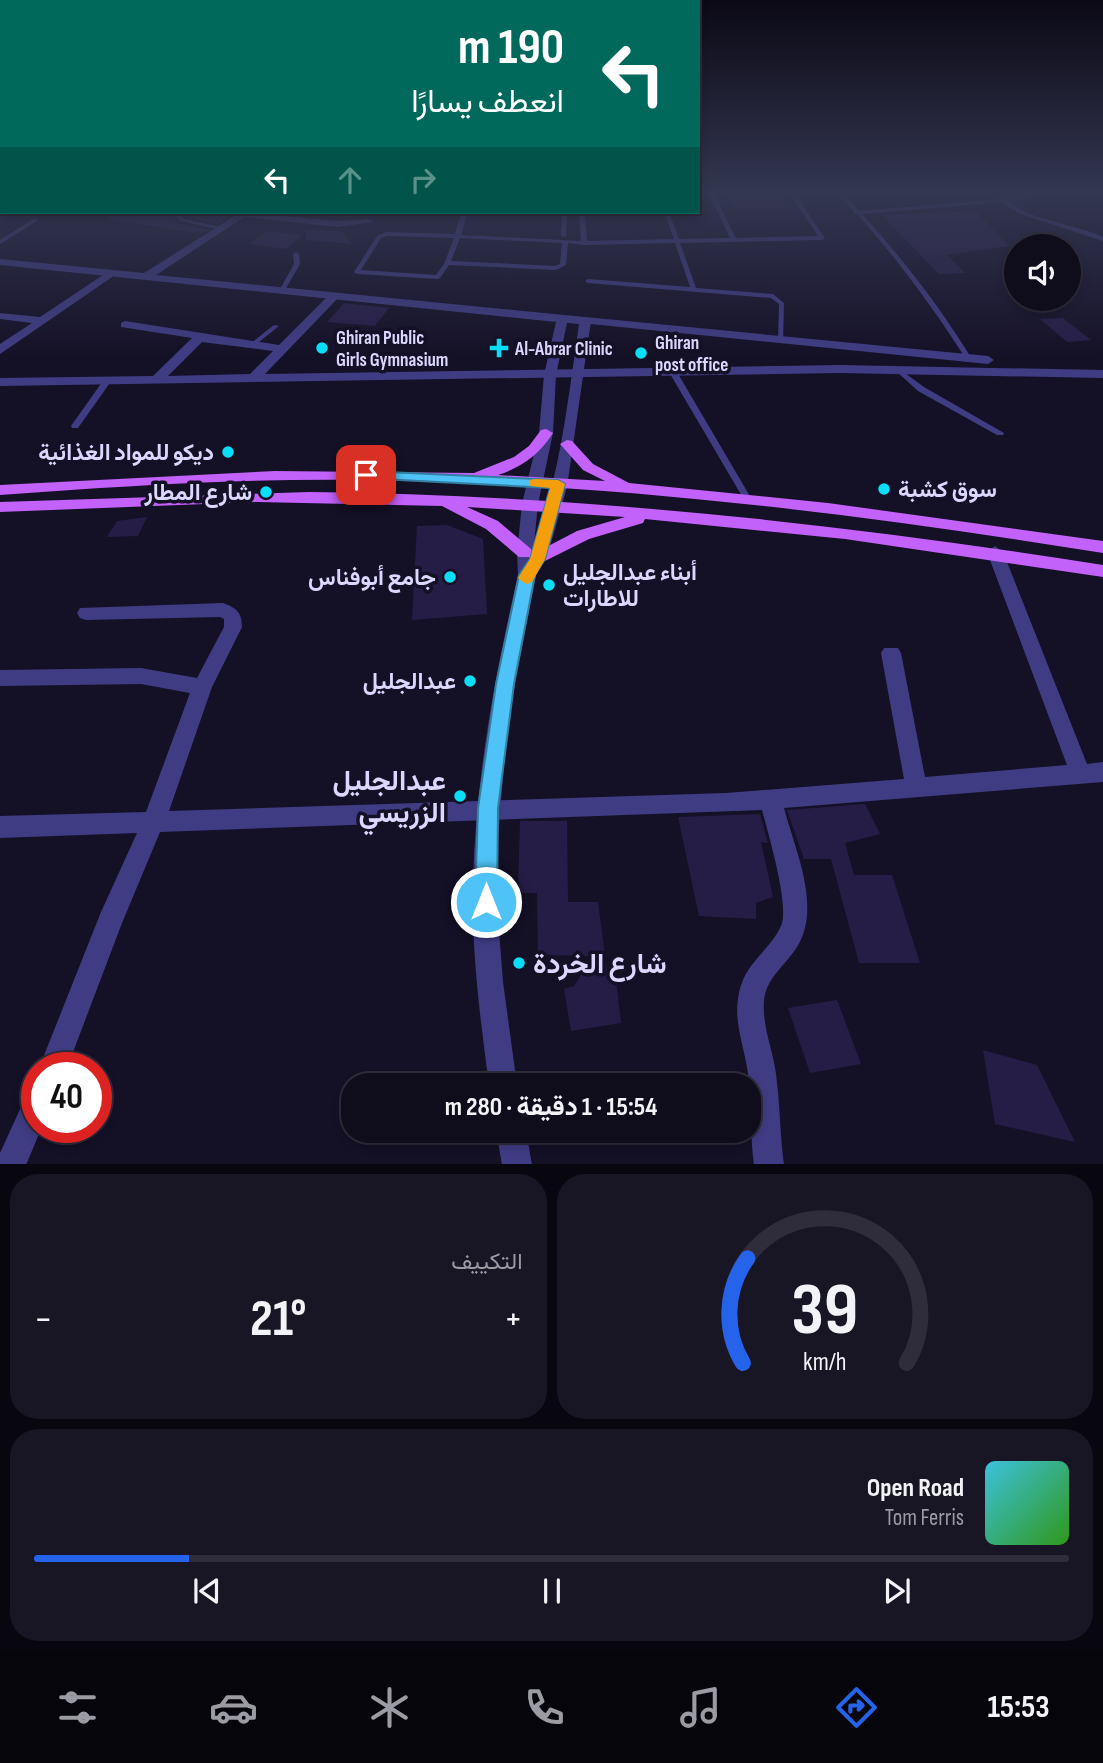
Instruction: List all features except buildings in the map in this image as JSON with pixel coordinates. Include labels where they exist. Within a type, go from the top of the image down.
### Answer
[{"type":"main road","points":[[455,478],[491,472],[514,463],[533,451],[546,433]]},
{"type":"main road","points":[[567,444],[588,467],[605,477],[648,490]]},
{"type":"main road","points":[[0,490],[190,478],[354,475],[455,478],[747,498],[965,524],[1103,547]]},
{"type":"main road","points":[[0,508],[262,497],[554,505],[846,534],[995,552],[1103,570]]},
{"type":"main road","points":[[437,500],[492,525],[530,562],[583,535],[652,516]]},
{"type":"street","points":[[147,276],[190,248]]},
{"type":"street","points":[[0,262],[781,342],[1103,372]]},
{"type":"street","points":[[0,350],[113,273]]},
{"type":"street","points":[[255,377],[335,295]]},
{"type":"street","points":[[0,316],[43,321]]},
{"type":"street","points":[[502,1073],[487,946],[488,808],[503,696],[530,562],[530,504],[546,433],[550,375],[562,319]]},
{"type":"street","points":[[530,562],[554,505],[567,444],[584,321]]},
{"type":"street","points":[[125,325],[283,349]]},
{"type":"street","points":[[157,379],[199,338]]},
{"type":"street","points":[[0,382],[673,372],[1103,372]]},
{"type":"street","points":[[0,827],[771,800],[837,796],[916,786],[1092,774],[995,552]]},
{"type":"street","points":[[59,1052],[110,921],[154,820],[202,687],[233,627],[233,616],[228,612],[86,613]]},
{"type":"street","points":[[891,653],[916,786]]},
{"type":"street","points":[[0,678],[141,676],[202,687]]},
{"type":"street","points":[[769,1164],[763,1128],[762,1074],[751,999],[754,985],[766,961],[787,937],[795,917],[771,800]]},
{"type":"street","points":[[10,1164],[21,1140]]},
{"type":"street","points":[[513,1143],[517,1164]]},
{"type":"lane","points":[[373,248],[357,272],[435,278],[440,276],[453,248]]},
{"type":"lane","points":[[447,263],[560,267],[563,248]]},
{"type":"lane","points":[[679,248],[693,288]]},
{"type":"lane","points":[[890,248],[935,306],[969,359]]},
{"type":"lane","points":[[283,289],[298,264],[296,254]]},
{"type":"lane","points":[[589,281],[693,288],[777,299],[782,304],[781,342]]},
{"type":"lane","points":[[252,345],[276,326]]},
{"type":"lane","points":[[898,370],[921,389],[1000,433]]},
{"type":"lane","points":[[673,372],[747,498]]},
{"type":"lane","points":[[75,426],[108,380]]},
{"type":"lane","points":[[0,1159],[4,1164]]},
{"type":"slow traffic","points":[[526,578],[537,559],[558,484],[535,483]]},
{"type":"place","name":"Ghiran Public Girls Gymnasium","points":[[322,348]]},
{"type":"place","name":"Al-Abrar Clinic","points":[[499,348]]},
{"type":"place","name":"Ghiran post office","points":[[641,353]]},
{"type":"place","name":"ديكو للمواد الغذائية","points":[[228,452]]},
{"type":"place","name":"سوق كشبة","points":[[884,489]]},
{"type":"place","name":"شارع المطار","points":[[266,492]]},
{"type":"place","name":"جامع أبوفناس","points":[[450,577]]},
{"type":"place","name":"أبناء عبدالجليل للاطارات","points":[[549,585]]},
{"type":"place","name":"عبدالجليل","points":[[470,681]]},
{"type":"place","name":"عبدالجليل الزريسي","points":[[460,796]]},
{"type":"place","name":"شارع الخردة","points":[[519,963]]},
{"type":"route","points":[[366,475],[558,484],[537,559],[527,575],[505,684],[488,808],[486,902]]}]
